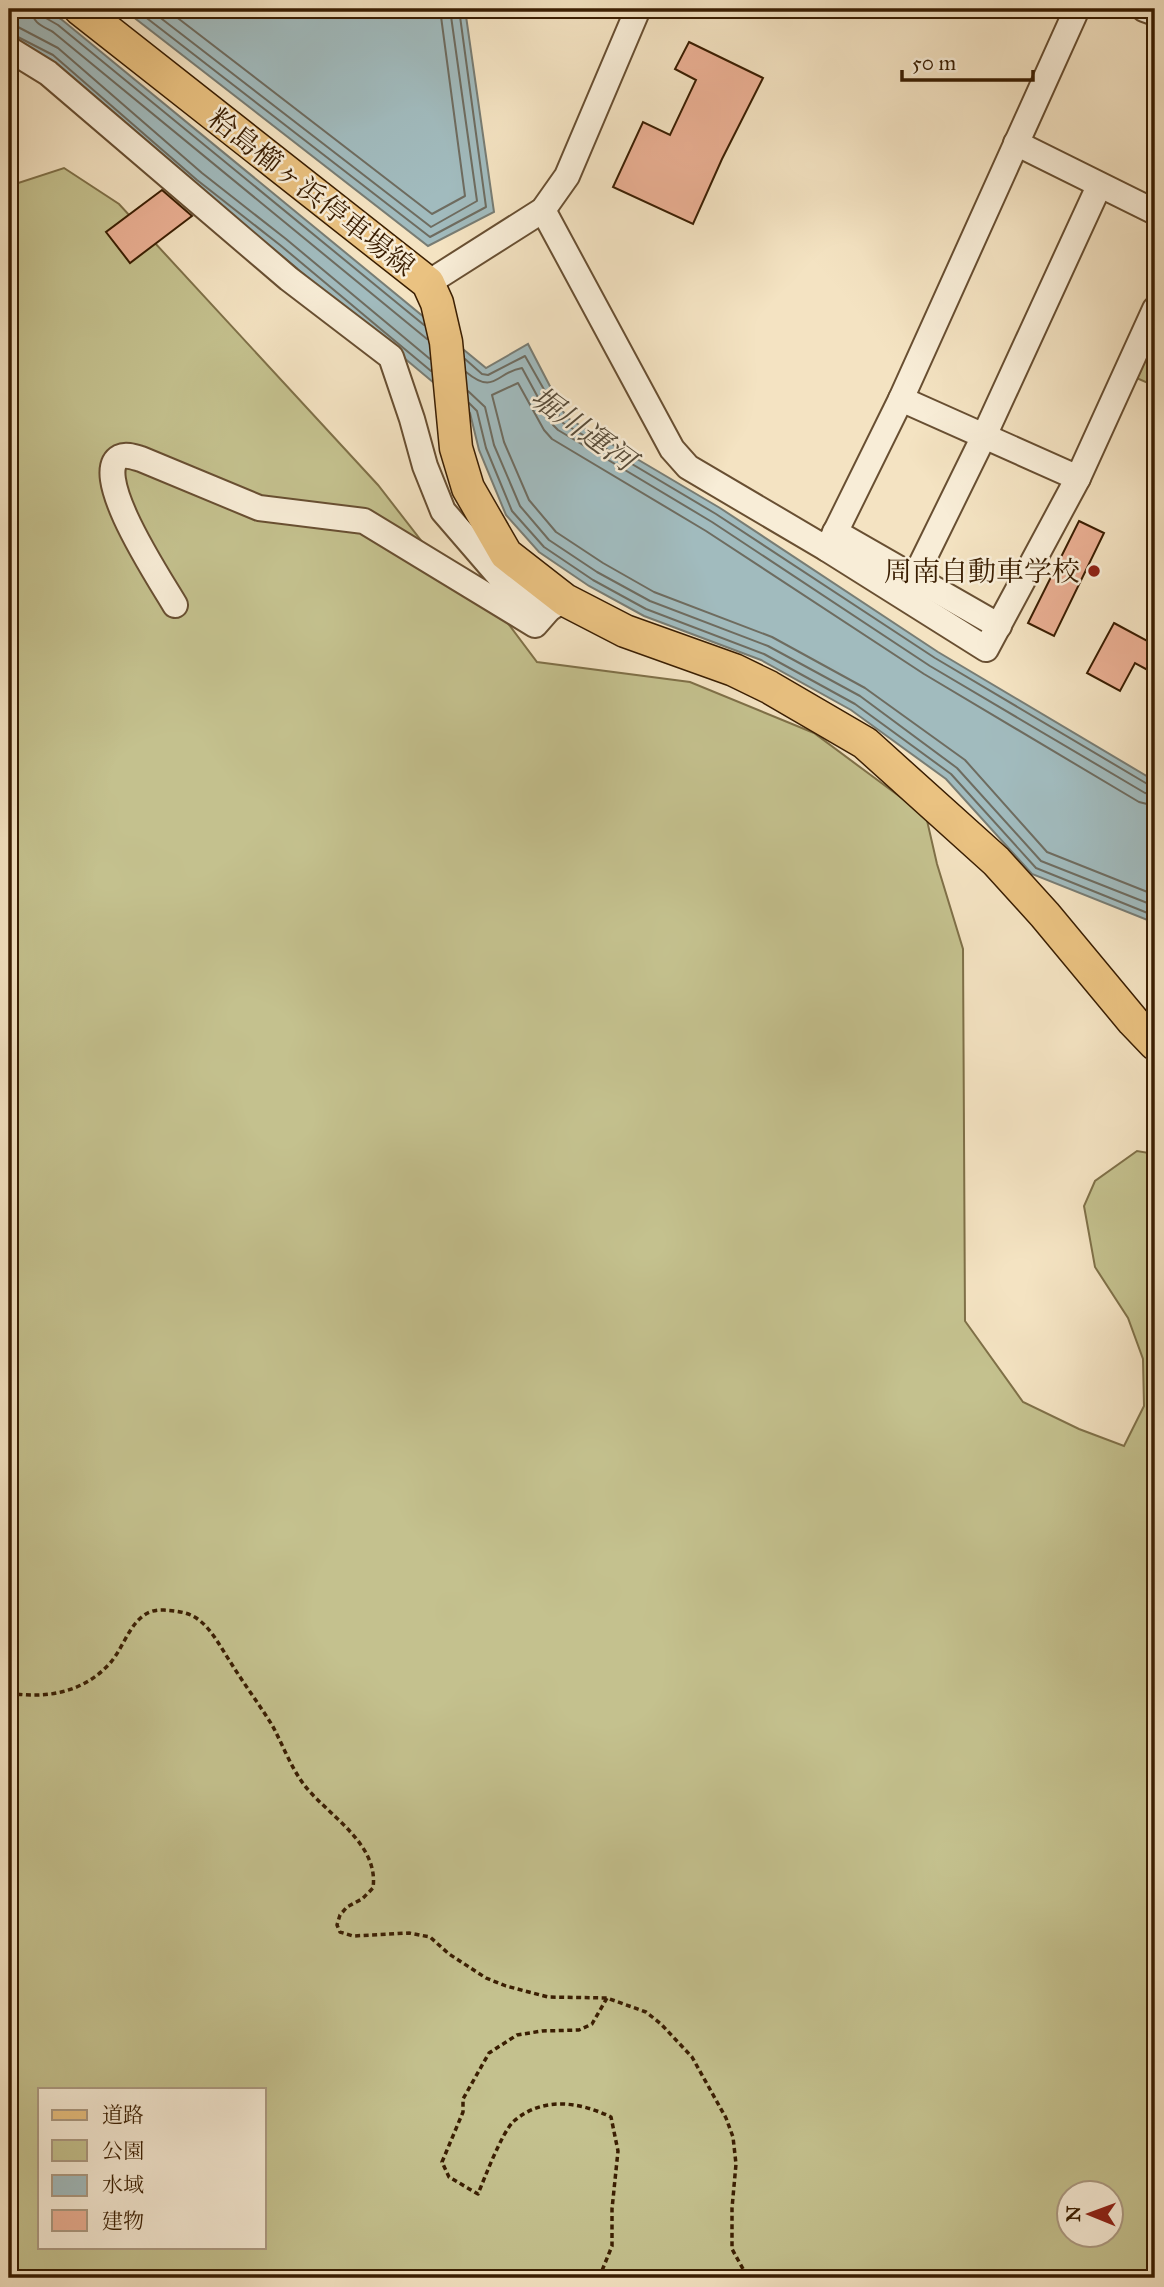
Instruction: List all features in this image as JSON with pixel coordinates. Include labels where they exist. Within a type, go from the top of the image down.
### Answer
[{"type":"main road","name":"粭島櫛ヶ浜停車場線","points":[[80,9],[433,293],[446,342],[456,448],[468,488],[484,520],[506,554],[557,605],[734,670],[769,687],[865,743],[996,861],[1155,1044]]},
{"type":"street","points":[[433,293],[473,252],[543,210],[567,176],[638,9]]},
{"type":"street","points":[[831,541],[901,399],[1077,9]]},
{"type":"street","points":[[1144,9],[1155,13]]},
{"type":"street","points":[[9,48],[48,73],[289,279],[391,357],[425,466],[443,511],[512,591],[557,605]]},
{"type":"street","points":[[1016,143],[1155,212]]},
{"type":"street","points":[[910,588],[984,436],[1099,186]]},
{"type":"street","points":[[543,210],[673,449],[688,467],[831,541],[910,588],[986,649],[1078,478],[1155,309]]},
{"type":"street","points":[[901,399],[1078,478]]},
{"type":"street","points":[[175,605],[128,525],[113,484],[112,467],[117,459],[124,456],[141,458],[259,508],[364,522],[535,625],[557,605]]},
{"type":"path","points":[[9,1693],[28,1696],[68,1691],[97,1676],[111,1661],[134,1623],[148,1612],[160,1609],[183,1611],[199,1620],[212,1633],[272,1725],[304,1785],[363,1846],[372,1865],[373,1888],[340,1915],[337,1925],[340,1932],[353,1936],[409,1933],[430,1937],[449,1954],[506,1986],[548,1997],[607,1998],[646,2012],[692,2057],[726,2118],[733,2137],[736,2164],[732,2249],[748,2278]]},
{"type":"path","points":[[599,2278],[612,2246],[612,2210],[618,2151],[611,2117],[569,2102],[533,2109],[513,2122],[478,2194],[449,2177],[442,2162],[463,2112],[463,2099],[489,2053],[517,2035],[579,2030],[592,2024],[607,1998]]},
{"type":"green space","points":[[64,168],[119,204],[378,485],[451,579],[495,606],[537,662],[690,682],[814,733],[926,816],[937,864],[963,949],[965,1321],[1023,1402],[1079,1429],[1124,1446],[1144,1406],[1143,1359],[1128,1318],[1095,1267],[1084,1206],[1095,1181],[1137,1151],[1155,1154],[1155,2278],[9,2278],[9,186]]},
{"type":"green space","points":[[1155,311],[1155,386],[1127,374]]},
{"type":"water","name":"堀川運河","points":[[9,9],[42,9],[61,19],[486,368],[528,344],[566,417],[720,508],[938,652],[1155,781],[1155,923],[1032,874],[946,779],[851,710],[761,660],[644,616],[589,586],[539,552],[506,515],[479,450],[470,413],[276,251],[9,40]]},
{"type":"water","points":[[123,9],[465,9],[494,212],[428,246]]},
{"type":"building","points":[[689,42],[763,78],[693,224],[613,187],[643,122],[670,135],[696,80],[675,69]]},
{"type":"building","points":[[162,190],[192,216],[130,263],[106,232]]},
{"type":"building","points":[[1079,521],[1104,533],[1054,636],[1028,623]]},
{"type":"building","points":[[1114,623],[1155,645],[1155,674],[1135,663],[1120,691],[1087,673]]},
{"type":"place","name":"周南自動車学校","points":[[1094,571]]}]
